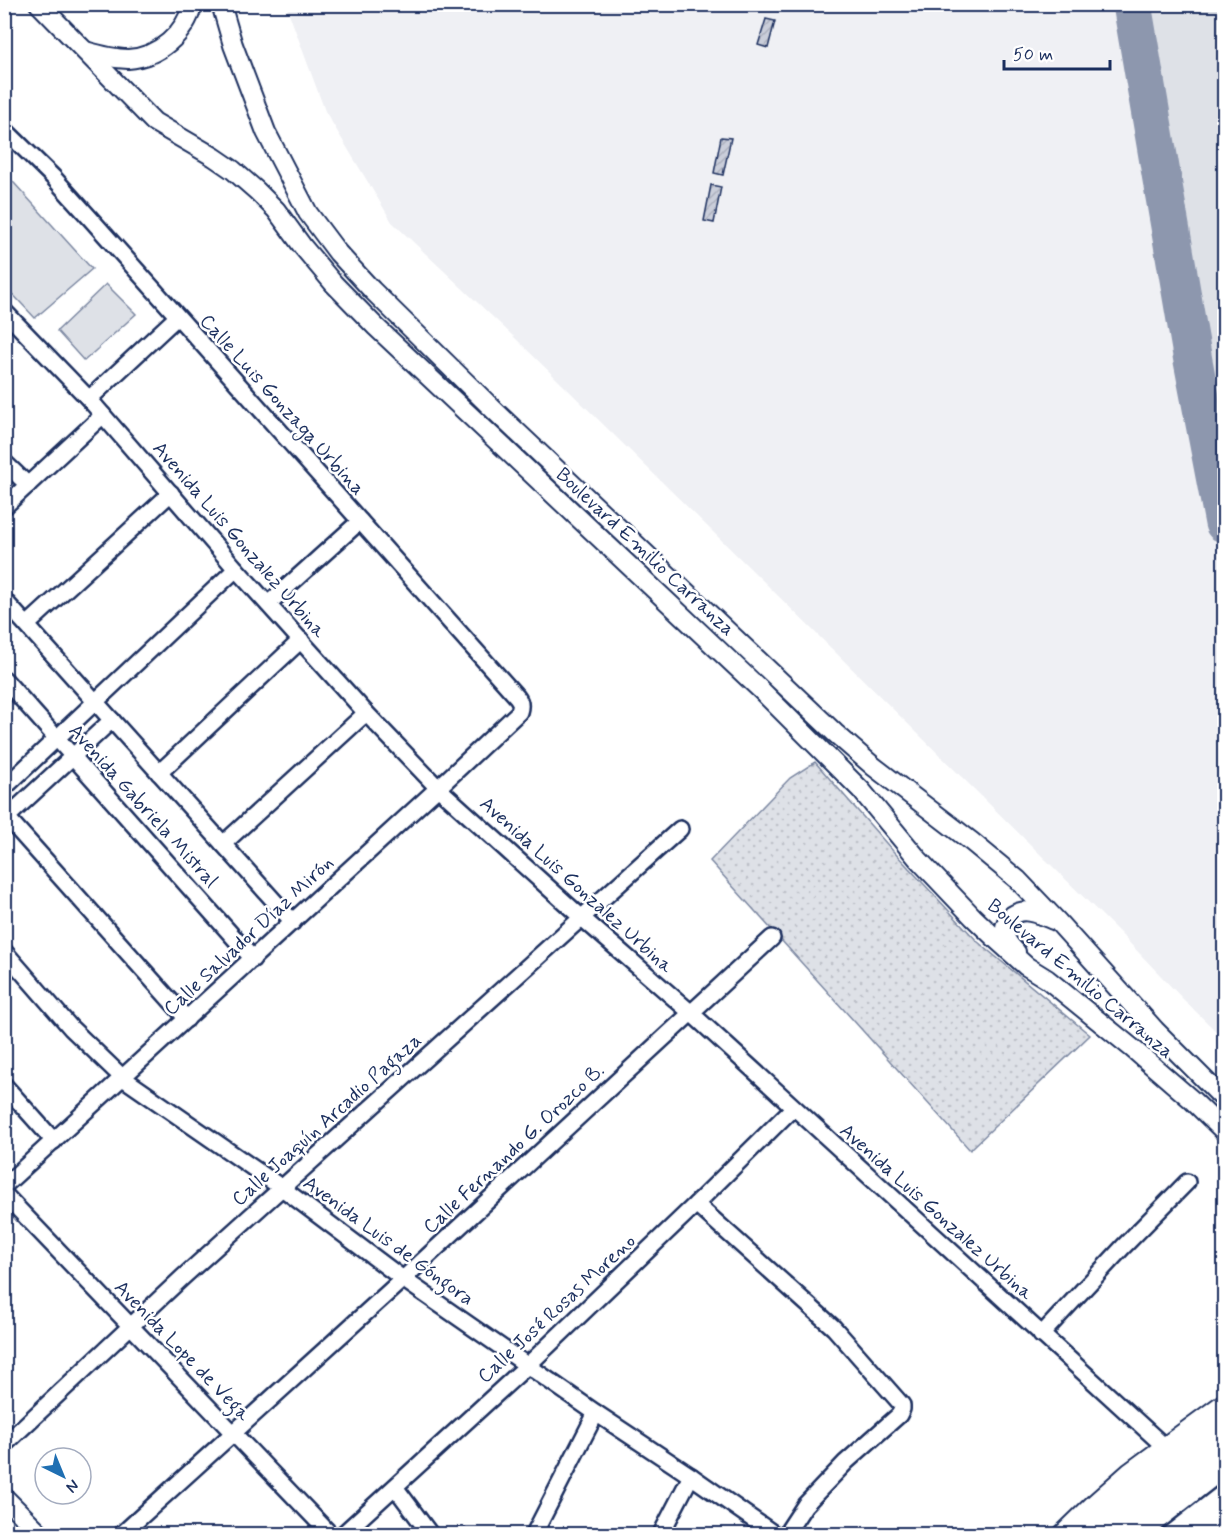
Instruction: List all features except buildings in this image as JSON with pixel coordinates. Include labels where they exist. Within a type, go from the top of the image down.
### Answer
[{"type":"main road","points":[[1108,1534],[1130,1515],[1224,1446]]},
{"type":"main road","points":[[1137,1534],[1224,1466]]},
{"type":"street","name":"Boulevard Emilio Carranza","points":[[39,4],[154,122],[214,157],[257,191],[276,210],[334,284],[369,320],[761,690],[861,790],[918,859],[973,917],[1026,966],[1047,979],[1132,1048],[1224,1131]]},
{"type":"street","points":[[84,50],[107,57],[129,59],[151,53],[166,45],[180,32],[191,13],[193,4]]},
{"type":"street","name":"Boulevard Emilio Carranza","points":[[221,4],[233,45],[266,132],[308,213],[338,253],[372,290],[502,418],[835,733],[873,766],[1018,880],[1155,1030],[1224,1098]]},
{"type":"street","name":"Calle Luis Gonzaga Urbina","points":[[5,131],[52,177],[517,697],[521,707],[519,712]]},
{"type":"street","name":"Avenida Luis Gonzalez Urbina","points":[[4,311],[89,399],[236,569],[438,788],[690,1012],[1165,1448]]},
{"type":"street","points":[[89,399],[177,317]]},
{"type":"street","points":[[4,507],[103,415]]},
{"type":"street","points":[[4,462],[28,485]]},
{"type":"street","points":[[27,625],[171,494]]},
{"type":"street","points":[[268,604],[360,521]]},
{"type":"street","points":[[4,788],[236,569]]},
{"type":"street","points":[[4,600],[293,922]]},
{"type":"street","points":[[159,773],[301,640]]},
{"type":"street","name":"Avenida Gabriela Mistral","points":[[4,680],[253,959]]},
{"type":"street","points":[[223,844],[366,712]]},
{"type":"street","name":"Calle Salvador Díaz Mirón","points":[[4,1186],[519,712]]},
{"type":"street","points":[[112,720],[5,817],[187,1019]]},
{"type":"street","name":"Calle Joaquín Arcadio Pagaza","points":[[4,1445],[130,1326],[680,829]]},
{"type":"street","points":[[1026,966],[1007,940],[1006,922],[1013,914],[1030,911],[1058,922]]},
{"type":"street","name":"Calle Fernando G. Orozco B.","points":[[122,1534],[403,1279],[772,938]]},
{"type":"street","name":"Avenida Luis de Góngora","points":[[4,951],[71,1028],[123,1078],[282,1188],[403,1279],[527,1366],[774,1534]]},
{"type":"street","points":[[4,1085],[54,1141]]},
{"type":"street","name":"Calle José Rosas Moreno","points":[[343,1534],[527,1366],[793,1108]]},
{"type":"street","points":[[1041,1335],[1187,1182]]},
{"type":"street","name":"Avenida Lope de Vega","points":[[4,1194],[330,1534]]},
{"type":"street","points":[[696,1204],[834,1328],[902,1405],[899,1415],[846,1462],[805,1505],[786,1534]]},
{"type":"street","points":[[1063,1534],[1121,1480],[1224,1402]]},
{"type":"street","points":[[534,1534],[596,1413]]},
{"type":"street","points":[[1085,1534],[1124,1498],[1224,1422]]},
{"type":"street","points":[[661,1534],[691,1476]]},
{"type":"street","points":[[394,1487],[430,1534]]},
{"type":"street","points":[[4,1497],[41,1534]]},
{"type":"shaded area","points":[[286,5],[1224,5],[1224,1039],[1120,933],[759,577],[513,336],[392,222],[325,111]]},
{"type":"shaded area","points":[[1144,5],[1224,5],[1224,462],[1223,454]]},
{"type":"shaded area","points":[[5,173],[92,269],[35,318],[5,286]]},
{"type":"shaded area","points":[[106,284],[136,314],[84,361],[57,331]]},
{"type":"shaded area","points":[[815,762],[893,851],[978,942],[1090,1035],[970,1150],[710,861],[790,778]]},
{"type":"taxiway","points":[[1132,4],[1193,361],[1224,523]]}]
